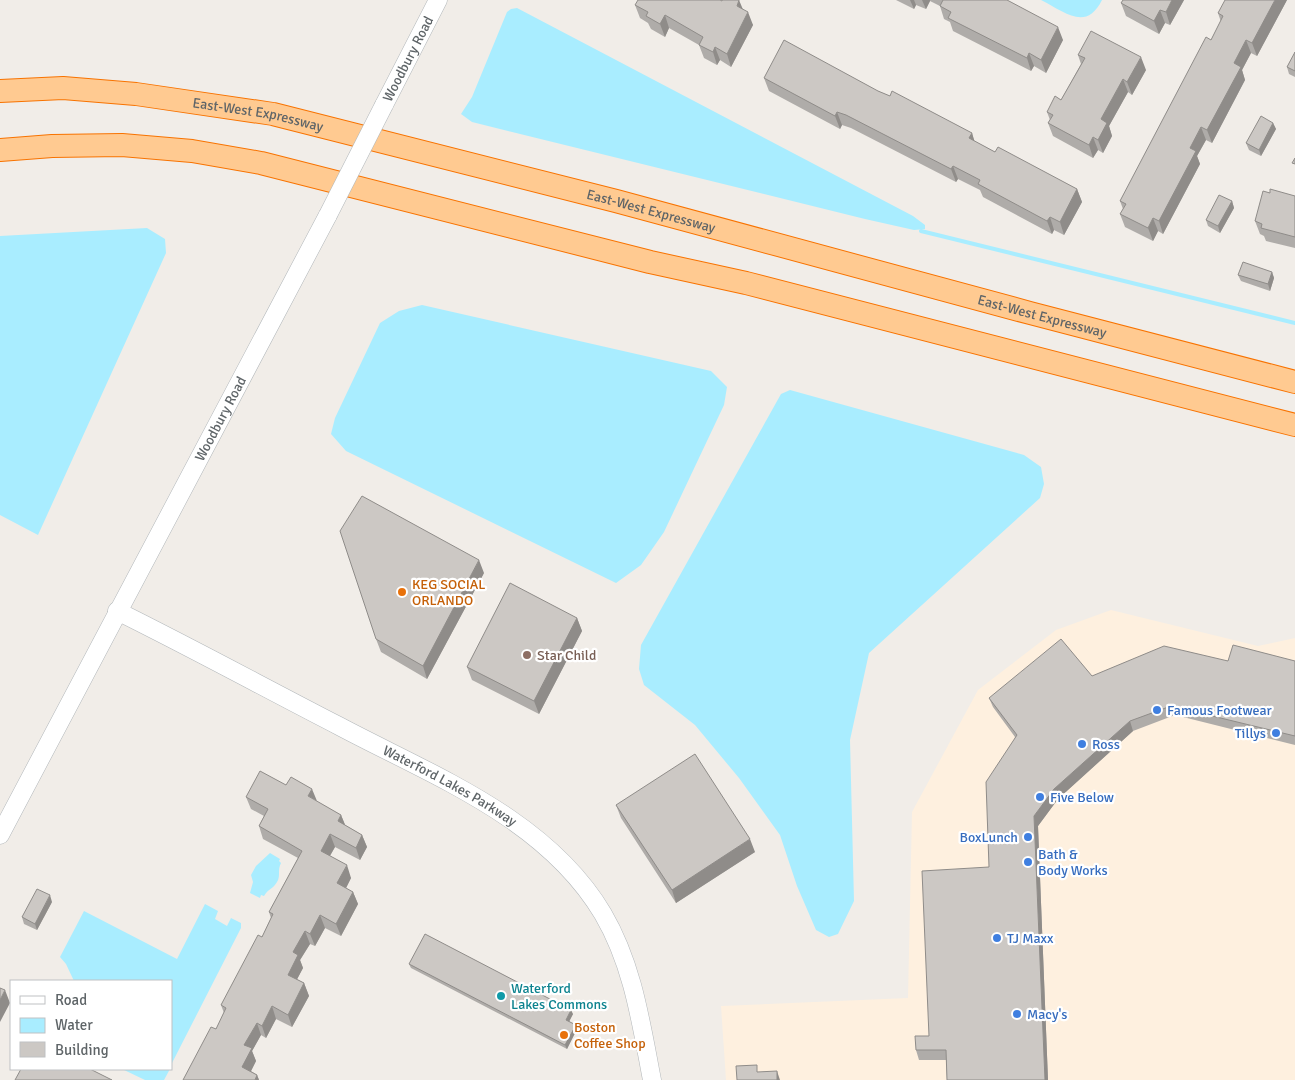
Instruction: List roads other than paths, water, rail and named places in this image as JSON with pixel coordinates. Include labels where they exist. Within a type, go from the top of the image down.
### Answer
[{"type":"highway","name":"East-West Expressway","points":[[0,91],[63,88],[136,94],[273,114],[598,196],[1039,316],[1295,382]]},
{"type":"highway","points":[[0,150],[52,146],[122,145],[192,151],[253,161],[641,259],[746,283],[1295,425]]},
{"type":"street","name":"Woodbury Road","points":[[0,835],[328,215],[438,0]]},
{"type":"street","name":"Waterford Lakes Parkway","points":[[117,611],[458,789],[514,821],[544,844],[580,882],[610,927],[630,979],[652,1080]]},
{"type":"water","points":[[1041,0],[1102,0],[1096,10],[1082,17],[1067,14]]},
{"type":"water","points":[[517,8],[913,216],[925,225],[925,229],[914,230],[865,219],[472,122],[461,114],[472,97],[507,12]]},
{"type":"water","points":[[147,228],[165,239],[166,253],[38,535],[0,515],[0,236]]},
{"type":"water","points":[[422,305],[711,371],[727,387],[724,405],[664,532],[641,565],[616,583],[346,451],[331,434],[335,418],[380,323],[399,311]]},
{"type":"water","points":[[790,390],[1024,455],[1041,467],[1044,484],[1040,498],[869,653],[850,740],[854,901],[838,934],[829,937],[816,930],[797,886],[780,835],[739,778],[695,725],[644,685],[639,669],[641,645],[781,394]]},
{"type":"water","points":[[270,853],[280,859],[279,877],[274,886],[264,896],[261,895],[260,898],[250,893],[253,882],[251,875],[256,866]]},
{"type":"water","points":[[205,904],[218,911],[215,919],[227,926],[231,918],[241,923],[241,928],[172,1063],[172,980],[74,980],[66,964],[60,957],[84,911],[177,959]]},
{"type":"water","points":[[124,1070],[169,1070],[164,1080],[145,1080]]},
{"type":"waterway","points":[[921,231],[1295,323]]},
{"type":"place","name":"KEG SOCIAL ORLANDO","points":[[402,592]]},
{"type":"place","name":"Star Child","points":[[527,655]]},
{"type":"place","name":"Famous Footwear","points":[[1157,710]]},
{"type":"place","name":"Tillys","points":[[1276,733]]},
{"type":"place","name":"Ross","points":[[1082,744]]},
{"type":"place","name":"Five Below","points":[[1040,797]]},
{"type":"place","name":"BoxLunch","points":[[1028,837]]},
{"type":"place","name":"Bath & Body Works","points":[[1028,862]]},
{"type":"place","name":"TJ Maxx","points":[[997,938]]},
{"type":"place","name":"Waterford Lakes Commons","points":[[501,996]]},
{"type":"place","name":"Macy's","points":[[1017,1014]]},
{"type":"place","name":"Boston Coffee Shop","points":[[564,1035]]}]
